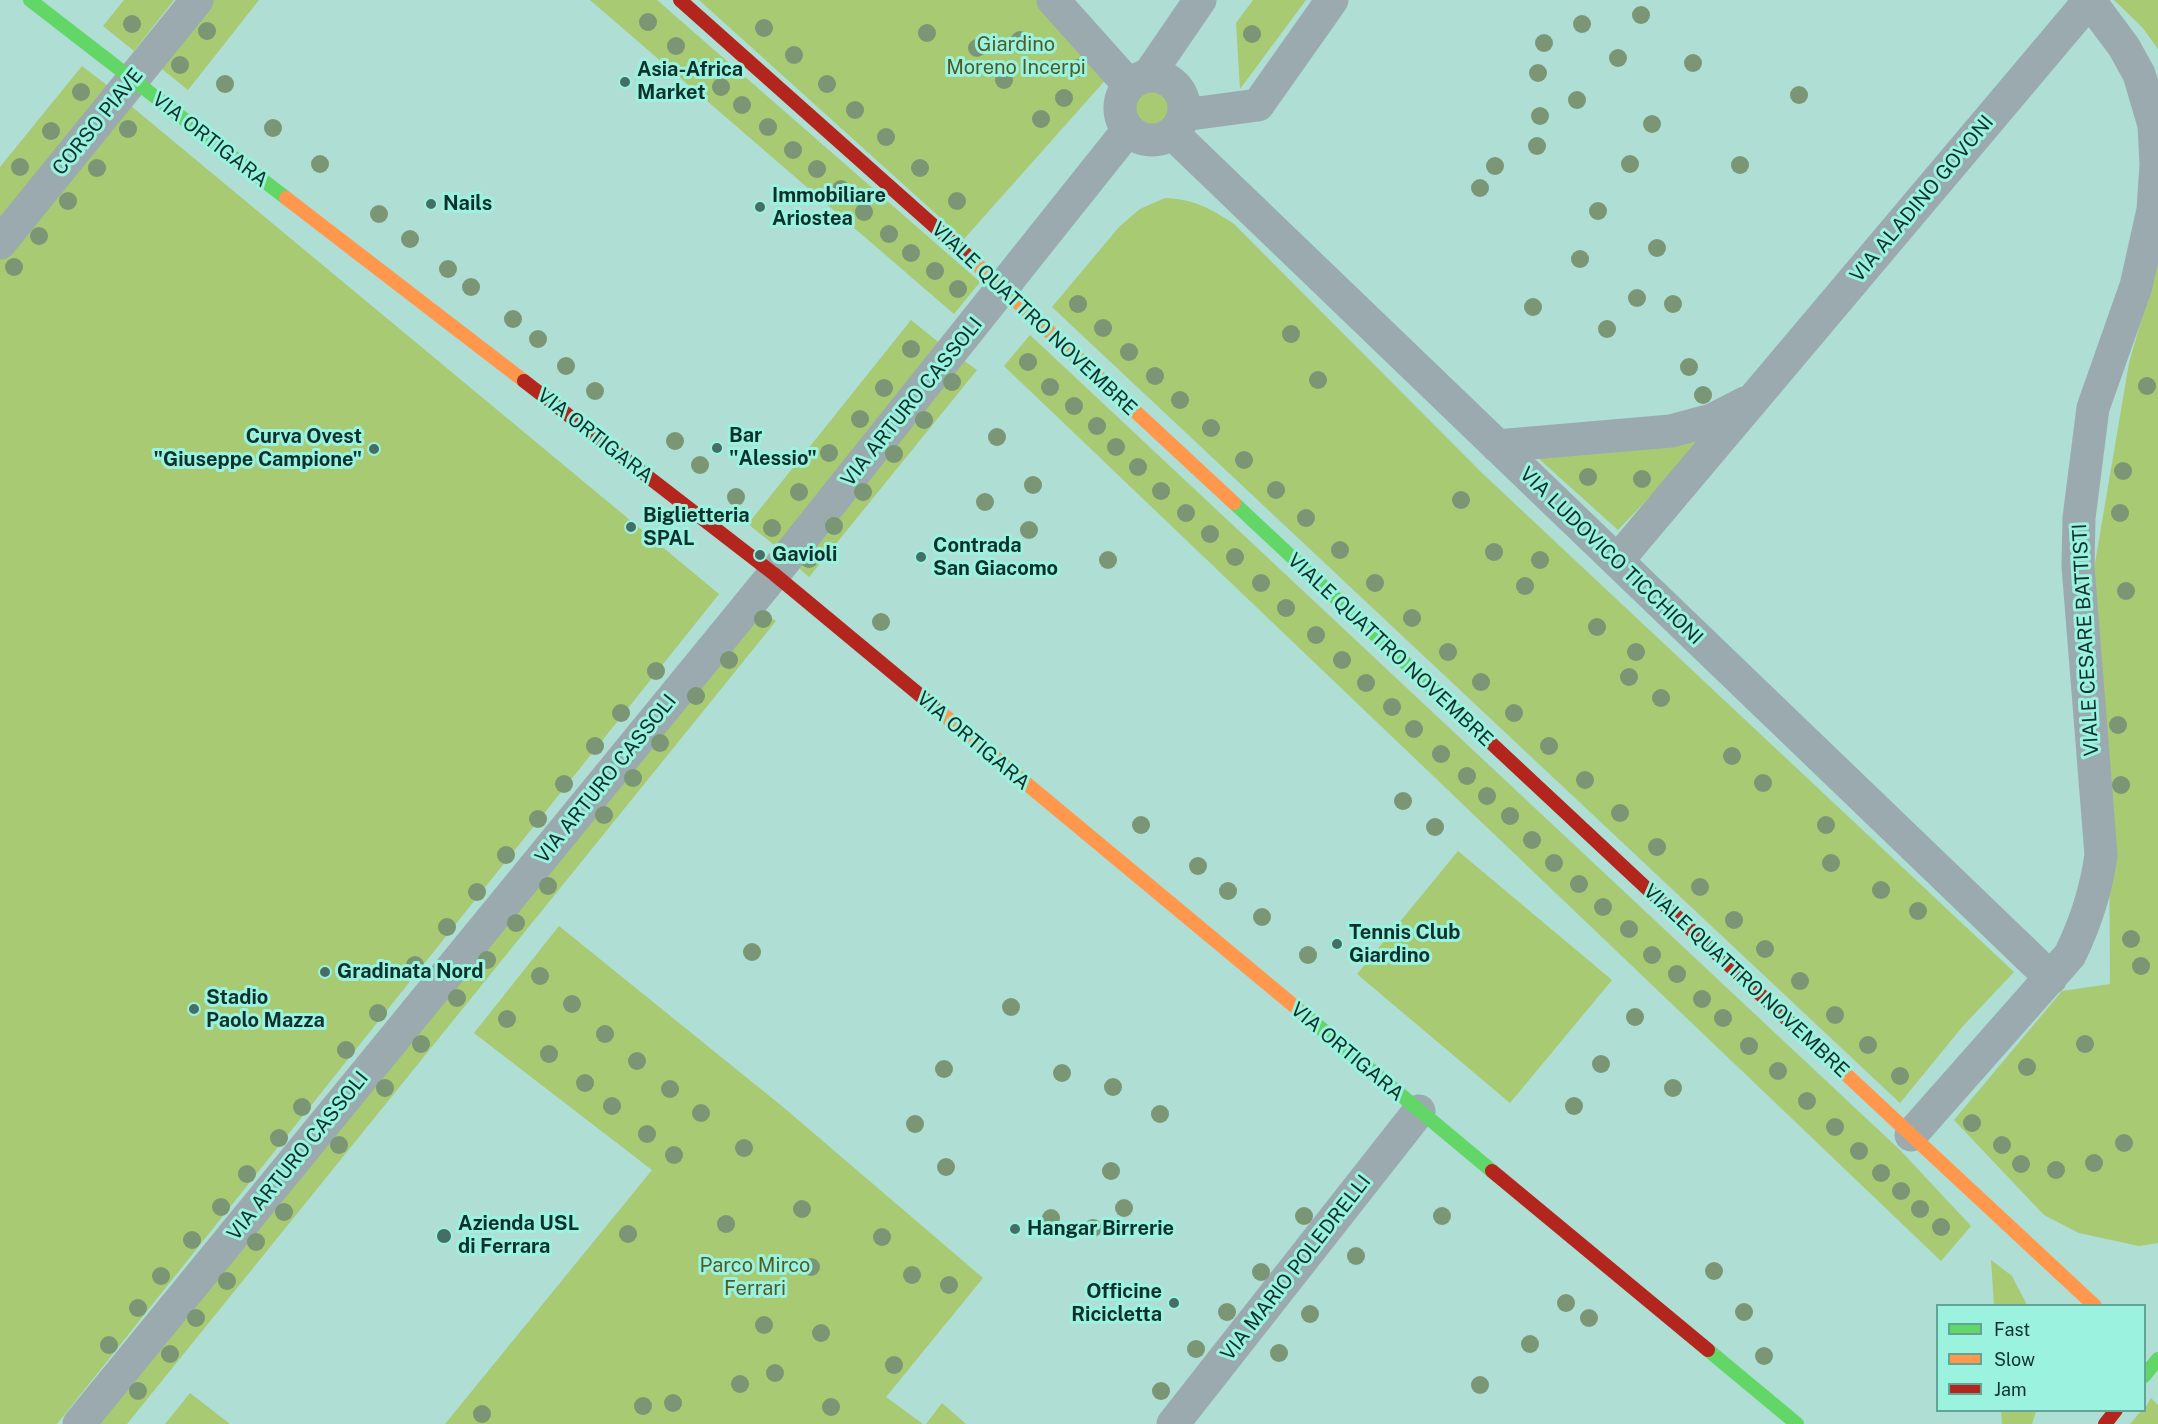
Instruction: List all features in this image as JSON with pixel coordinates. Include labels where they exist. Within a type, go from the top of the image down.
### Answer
[{"type":"street","name":"VIA ORTIGARA","points":[[30,0],[774,574],[1797,1424]]},
{"type":"street","name":"CORSO PIAVE","points":[[0,243],[197,0]]},
{"type":"street","name":"VIALE QUATTRO NOVEMBRE","points":[[680,0],[1003,288],[2094,1304]]},
{"type":"street","points":[[1053,0],[1136,81]]},
{"type":"street","points":[[1200,0],[1150,73],[1136,81],[1122,95],[1120,113],[1128,130],[1146,140],[1162,139],[1177,124],[1258,105],[1332,0]]},
{"type":"street","name":"VIA ALADINO GOVONI","points":[[1617,561],[2089,0]]},
{"type":"street","name":"VIALE CESARE BATTISTI","points":[[1911,1135],[2070,955],[2096,891],[2101,855],[2078,566],[2079,518],[2093,408],[2136,286],[2153,210],[2156,164],[2154,125],[2139,74],[2124,47],[2089,0]]},
{"type":"street","points":[[1136,81],[1158,76],[1174,85],[1182,99],[1177,124]]},
{"type":"street","name":"VIA LUDOVICO TICCHIONI","points":[[1177,124],[1497,446],[2051,978]]},
{"type":"street","name":"VIA ARTURO CASSOLI","points":[[79,1424],[774,574],[1128,130]]},
{"type":"street","name":"VIA ALADINO GOVONI","points":[[1497,446],[1671,431],[1712,420],[1754,398]]},
{"type":"street","name":"VIA MARIO POLEDRELLI","points":[[1173,1424],[1419,1111]]},
{"type":"street","points":[[2105,1424],[2114,1412]]},
{"type":"green space","points":[[124,0],[174,0],[134,51],[103,26]]},
{"type":"green space","points":[[208,0],[259,0],[188,90],[157,65]]},
{"type":"green space","points":[[590,0],[657,0],[980,282],[954,314]]},
{"type":"green space","name":"Giardino Moreno Incerpi","points":[[699,0],[1043,0],[1109,76],[964,239]]},
{"type":"green space","points":[[1253,0],[1306,0],[1240,89],[1236,23]]},
{"type":"green space","points":[[2114,0],[2158,0],[2158,49],[2142,27]]},
{"type":"green space","points":[[82,66],[108,86],[0,221],[0,167]]},
{"type":"green space","points":[[1151,86],[1166,93],[1173,108],[1166,123],[1151,130],[1136,123],[1129,108],[1136,93]]},
{"type":"green space","name":"Stadio Paolo Mazza","points":[[125,101],[719,594],[57,1424],[0,1424],[0,257]]},
{"type":"green space","points":[[1165,198],[1201,205],[1234,224],[1482,473],[2014,972],[1963,1026],[1900,1103],[1052,307],[1119,227],[1140,209]]},
{"type":"green space","points":[[2158,261],[2158,1243],[2139,1246],[2079,1233],[2044,1215],[1954,1120],[2062,991],[2110,984],[2109,806],[2094,569],[2129,363]]},
{"type":"green space","points":[[911,320],[942,345],[778,548],[748,524]]},
{"type":"green space","points":[[1030,335],[1901,1151],[1971,1226],[1941,1261],[1004,366]]},
{"type":"green space","points":[[959,357],[977,370],[809,577],[792,562]]},
{"type":"green space","points":[[1712,432],[1618,530],[1538,458]]},
{"type":"green space","points":[[755,606],[776,621],[127,1424],[92,1424]]},
{"type":"green space","points":[[1458,851],[1612,980],[1510,1103],[1357,974]]},
{"type":"green space","name":"Parco Mirco Ferrari","points":[[559,926],[783,1107],[983,1278],[886,1397],[923,1424],[445,1424],[652,1170],[474,1033]]},
{"type":"green space","points":[[1991,1260],[2012,1276],[2026,1304],[1994,1304]]},
{"type":"green space","points":[[190,1393],[230,1424],[165,1424]]},
{"type":"green space","points":[[2151,1398],[2158,1405],[2158,1424],[2130,1424],[2140,1412],[2146,1412],[2146,1407]]},
{"type":"green space","points":[[942,1403],[966,1424],[926,1424]]},
{"type":"green space","points":[[2001,1412],[2036,1412],[2032,1424],[2002,1424]]},
{"type":"traffic: fast","points":[[30,0],[286,198]]},
{"type":"traffic: fast","points":[[1234,503],[1460,714]]},
{"type":"traffic: fast","points":[[1305,1015],[1492,1171]]},
{"type":"traffic: fast","points":[[1708,1350],[1797,1424]]},
{"type":"traffic: fast","points":[[2146,1374],[2158,1359]]},
{"type":"traffic: slow","points":[[286,198],[524,381]]},
{"type":"traffic: slow","points":[[970,258],[1234,503]]},
{"type":"traffic: slow","points":[[933,706],[1305,1015]]},
{"type":"traffic: slow","points":[[1808,1039],[2093,1304]]},
{"type":"traffic: jam","points":[[680,0],[970,258]]},
{"type":"traffic: jam","points":[[524,381],[774,574],[933,706]]},
{"type":"traffic: jam","points":[[1460,714],[1808,1039]]},
{"type":"traffic: jam","points":[[1492,1171],[1708,1350]]},
{"type":"traffic: jam","points":[[2105,1424],[2114,1412]]},
{"type":"place","name":"Asia-Africa Market","points":[[625,82]]},
{"type":"place","name":"Nails","points":[[431,204]]},
{"type":"place","name":"Immobiliare Ariostea","points":[[760,207]]},
{"type":"place","name":"Bar \"Alessio\"","points":[[717,448]]},
{"type":"place","name":"Curva Ovest \"Giuseppe Campione\"","points":[[374,449]]},
{"type":"place","name":"Biglietteria SPAL","points":[[631,527]]},
{"type":"place","name":"Gavioli","points":[[760,555]]},
{"type":"place","name":"Contrada San Giacomo","points":[[921,557]]},
{"type":"place","name":"Tennis Club Giardino","points":[[1337,944]]},
{"type":"place","name":"Gradinata Nord","points":[[325,972]]},
{"type":"place","name":"Stadio Paolo Mazza","points":[[194,1009]]},
{"type":"place","name":"Hangar Birrerie","points":[[1015,1229]]},
{"type":"place","name":"Azienda USL di Ferrara","points":[[444,1236]]},
{"type":"place","name":"Officine Ricicletta","points":[[1174,1303]]}]
